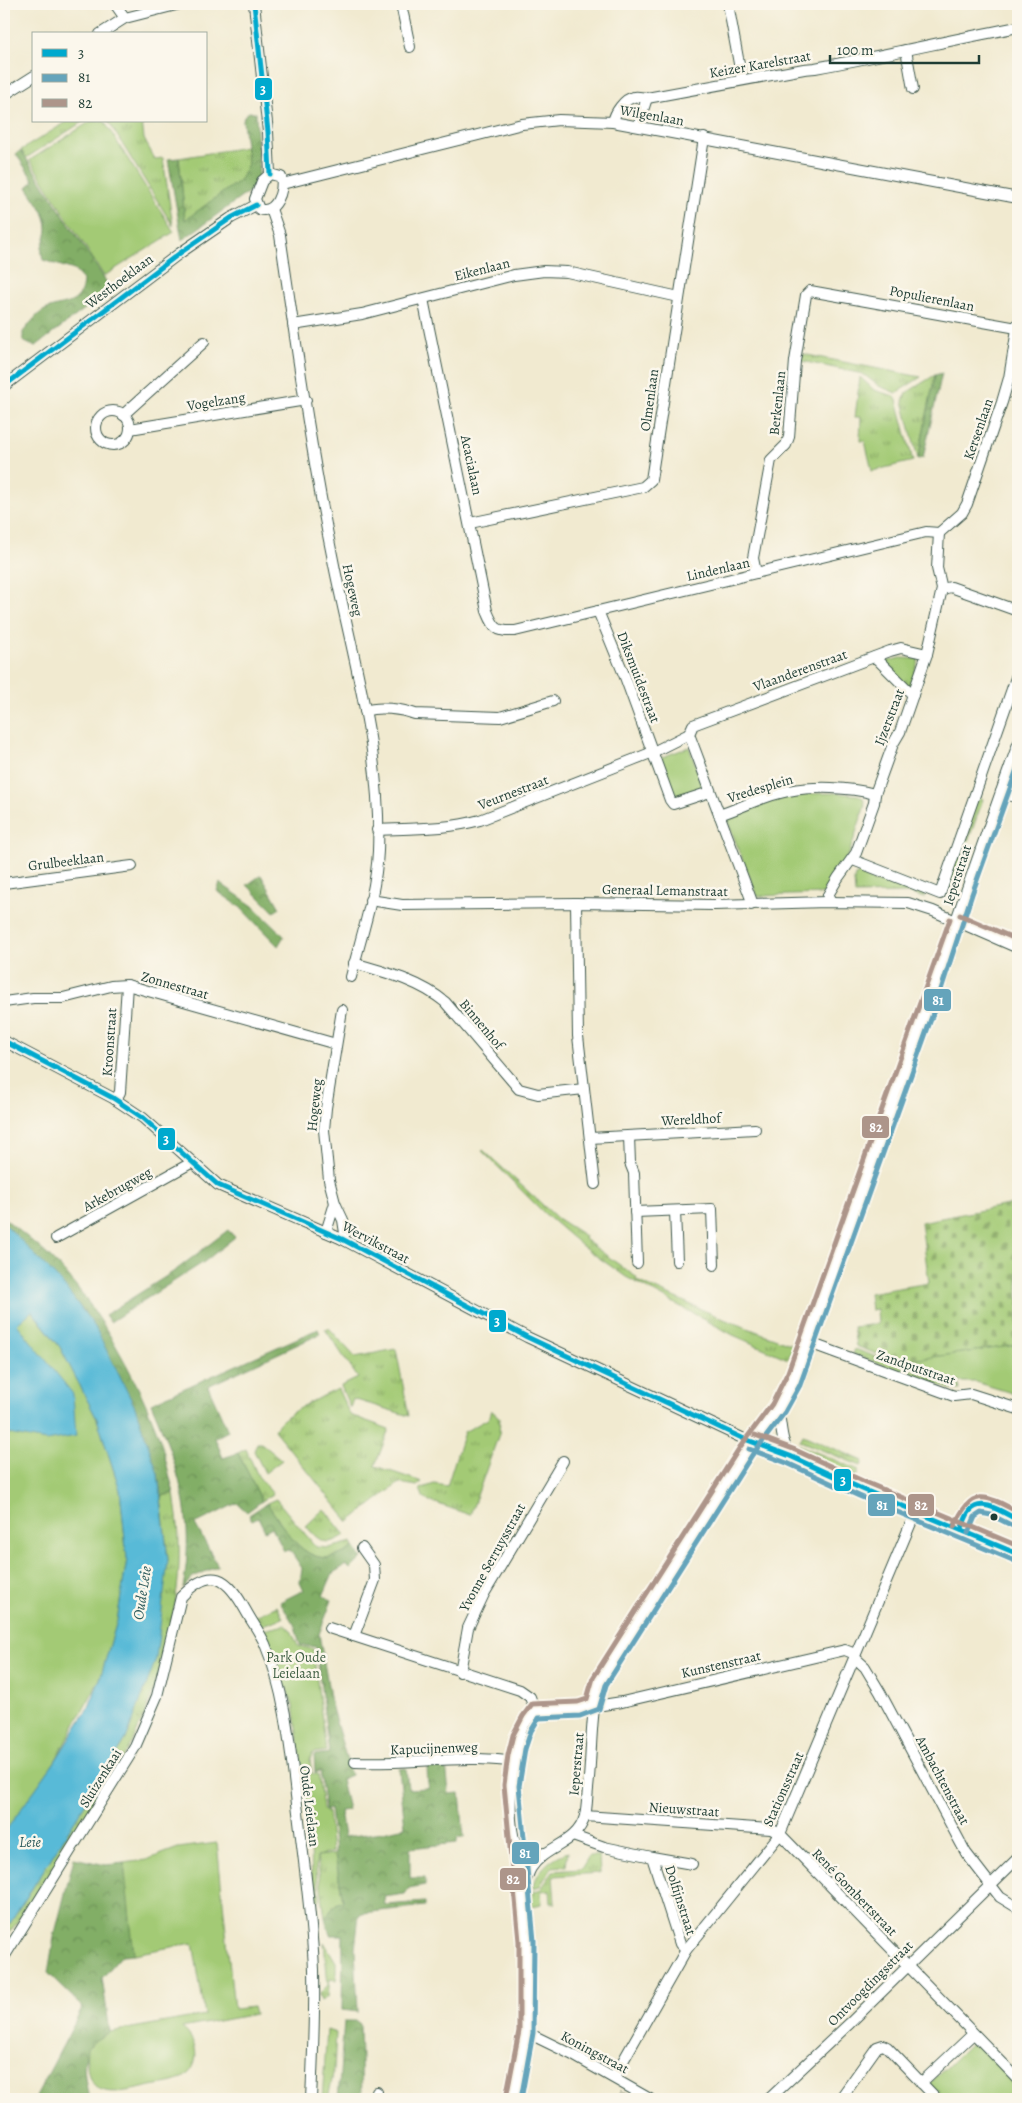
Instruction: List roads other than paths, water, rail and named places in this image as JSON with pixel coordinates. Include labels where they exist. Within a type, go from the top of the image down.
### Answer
[{"type":"street","points":[[115,4],[125,18]]},
{"type":"street","points":[[103,32],[125,18],[180,4]]},
{"type":"street","points":[[254,4],[266,112],[270,174]]},
{"type":"street","points":[[401,4],[410,47]]},
{"type":"street","points":[[728,4],[742,80]]},
{"type":"street","name":"Keizer Karelstraat","points":[[613,122],[614,114],[624,102],[634,97],[647,98],[860,60],[1018,27]]},
{"type":"street","points":[[906,50],[913,89]]},
{"type":"street","points":[[4,94],[32,77]]},
{"type":"street","points":[[638,126],[647,98]]},
{"type":"street","name":"Wilgenlaan","points":[[282,184],[522,124],[559,120],[613,122],[638,126],[1018,198]]},
{"type":"street","name":"Olmenlaan","points":[[470,523],[643,487],[651,480],[704,138]]},
{"type":"street","points":[[270,174],[281,177],[281,193],[271,209],[264,211],[256,205],[256,193],[262,181],[270,174]]},
{"type":"street","name":"Westhoeklaan","points":[[4,386],[180,253],[231,218],[256,205]]},
{"type":"street","name":"Hogeweg","points":[[271,209],[280,235],[328,537],[374,762],[377,830],[376,869],[351,977]]},
{"type":"street","name":"Eikenlaan","points":[[293,325],[362,314],[514,274],[544,271],[567,272],[679,297]]},
{"type":"street","name":"Berkenlaan","points":[[756,574],[753,558],[771,460],[786,445],[788,437],[795,361],[806,295],[810,290],[841,295]]},
{"type":"street","name":"Populierenlaan","points":[[841,295],[1018,325]]},
{"type":"street","name":"Acacialaan","points":[[423,299],[487,611],[493,625],[502,631]]},
{"type":"street","name":"Kersenlaan","points":[[939,533],[962,512],[967,504],[1009,378],[1018,325]]},
{"type":"street","points":[[124,415],[204,342]]},
{"type":"street","name":"Vogelzang","points":[[130,429],[306,400]]},
{"type":"street","points":[[112,411],[124,415],[130,429],[127,437],[118,444],[106,444],[97,435],[96,423],[104,414],[112,411]]},
{"type":"street","name":"Lindenlaan","points":[[502,631],[515,630],[598,612],[926,532],[939,533]]},
{"type":"street","name":"Ijzerstraat","points":[[827,902],[828,895],[838,878],[853,860],[874,803],[875,794],[893,744],[900,732],[927,654],[942,589],[937,568],[939,533]]},
{"type":"street","points":[[942,589],[951,588],[1018,611]]},
{"type":"street","name":"Diksmuidestraat","points":[[598,612],[670,800],[673,804],[710,792]]},
{"type":"street","name":"Vlaanderenstraat","points":[[653,752],[689,734],[693,725],[875,657],[901,648],[927,654]]},
{"type":"street","points":[[875,657],[913,695]]},
{"type":"street","name":"Ieperstraat","points":[[853,860],[940,894],[1018,672]]},
{"type":"street","points":[[365,711],[370,709],[405,710],[415,714],[500,717],[552,702]]},
{"type":"street","points":[[689,734],[719,815]]},
{"type":"street","name":"Ieperstraat","points":[[523,1897],[529,1870],[545,1853],[563,1844],[573,1836],[580,1828],[585,1816],[591,1764],[593,1705],[599,1682],[752,1442],[778,1408],[793,1381],[957,922],[965,892],[1018,744]]},
{"type":"street","name":"Veurnestraat","points":[[377,830],[434,829],[480,820],[653,752]]},
{"type":"street","name":"Vredesplein","points":[[751,904],[751,899],[719,815],[786,791],[808,788],[858,790],[875,794]]},
{"type":"street","points":[[1001,792],[1018,798]]},
{"type":"street","name":"Grulbeeklaan","points":[[4,882],[132,866]]},
{"type":"street","name":"Generaal Lemanstraat","points":[[370,900],[402,905],[908,903],[1018,948]]},
{"type":"street","points":[[576,903],[578,1036],[595,1184]]},
{"type":"street","name":"Binnenhof","points":[[354,963],[422,986],[434,992],[445,1002],[519,1089],[538,1094],[584,1088]]},
{"type":"street","name":"Zonnestraat","points":[[4,1002],[33,998],[63,998],[111,986],[127,985],[336,1044]]},
{"type":"street","name":"Kroonstraat","points":[[116,1100],[120,1092],[127,985]]},
{"type":"street","name":"Hogeweg","points":[[342,1010],[324,1130],[325,1156],[335,1203],[343,1220],[345,1233],[342,1239]]},
{"type":"street","name":"Wervikstraat","points":[[4,1041],[116,1100],[143,1118],[218,1186],[342,1239],[527,1337],[752,1442],[790,1456],[1018,1554]]},
{"type":"street","name":"Wereldhof","points":[[590,1138],[756,1129]]},
{"type":"street","points":[[629,1136],[630,1163],[634,1172],[637,1263]]},
{"type":"street","name":"Arkebrugweg","points":[[56,1238],[191,1163]]},
{"type":"street","name":"Hogeweg","points":[[326,1232],[335,1203]]},
{"type":"street","points":[[635,1212],[712,1209],[714,1265]]},
{"type":"street","points":[[675,1211],[677,1261]]},
{"type":"street","name":"Zandputstraat","points":[[807,1342],[954,1396],[971,1394],[1018,1409]]},
{"type":"street","points":[[778,1408],[781,1422],[781,1438],[790,1456]]},
{"type":"street","name":"Yvonne Serruysstraat","points":[[460,1672],[468,1628],[476,1611],[563,1460]]},
{"type":"street","name":"Stationsstraat","points":[[614,2077],[686,1950],[780,1834],[916,1511]]},
{"type":"street","points":[[354,1636],[376,1580],[374,1565],[362,1548]]},
{"type":"street","name":"Oude Leielaan","points":[[181,1597],[192,1586],[212,1578],[221,1580],[230,1586],[265,1644],[274,1672],[283,1709],[291,1758],[314,1969],[311,2099]]},
{"type":"street","name":"Sluizenkaai","points":[[4,1956],[135,1747],[157,1696],[181,1597]]},
{"type":"street","points":[[328,1628],[520,1690],[530,1697],[535,1710]]},
{"type":"street","name":"Kunstenstraat","points":[[593,1705],[622,1702],[845,1650],[854,1656]]},
{"type":"street","name":"Ambachtenstraat","points":[[854,1656],[865,1666],[880,1692],[966,1853],[1000,1897],[1018,1908]]},
{"type":"street","points":[[535,1710],[579,1709],[593,1705]]},
{"type":"street","points":[[535,1710],[523,1726],[514,1763],[511,1786],[516,1844],[520,1851],[525,1854],[535,1856],[545,1853]]},
{"type":"street","name":"Kapucijnenweg","points":[[355,1762],[382,1764],[454,1758],[495,1759],[514,1763]]},
{"type":"street","name":"Nieuwstraat","points":[[585,1816],[772,1829],[780,1834]]},
{"type":"street","name":"René Gombertstraat","points":[[780,1834],[1018,2079]]},
{"type":"street","name":"Dolfijnstraat","points":[[573,1836],[604,1847],[692,1864]]},
{"type":"street","name":"Ieperstraat","points":[[513,2099],[526,2032],[526,1942],[523,1897],[516,1844]]},
{"type":"street","name":"Dolfijnstraat","points":[[652,1857],[680,1944],[686,1950]]},
{"type":"street","name":"Ontvoogdingsstraat","points":[[769,2099],[850,2023],[1018,1858]]},
{"type":"street","name":"Koningstraat","points":[[526,2032],[614,2077],[627,2090],[650,2099]]},
{"type":"street","points":[[921,2083],[973,2034]]},
{"type":"street","points":[[840,2099],[878,2047],[882,2045],[887,2047],[937,2099]]},
{"type":"water","name":"Leie","points":[[4,1223],[62,1283],[95,1327],[135,1407],[158,1474],[168,1560],[156,1659],[126,1739],[4,1933],[4,1833],[54,1763],[89,1707],[100,1679],[117,1621],[127,1559],[120,1490],[97,1419],[60,1347],[32,1311],[17,1324],[73,1394],[76,1436],[46,1441],[4,1433],[4,1292],[9,1290],[4,1285]]},
{"type":"tunnel","points":[[622,2099],[625,2094]]},
{"type":"water label","name":"Oude Leie","points":[[142,1593]]},
{"type":"park label","name":"Park Oude Leielaan","points":[[296,1665]]}]
